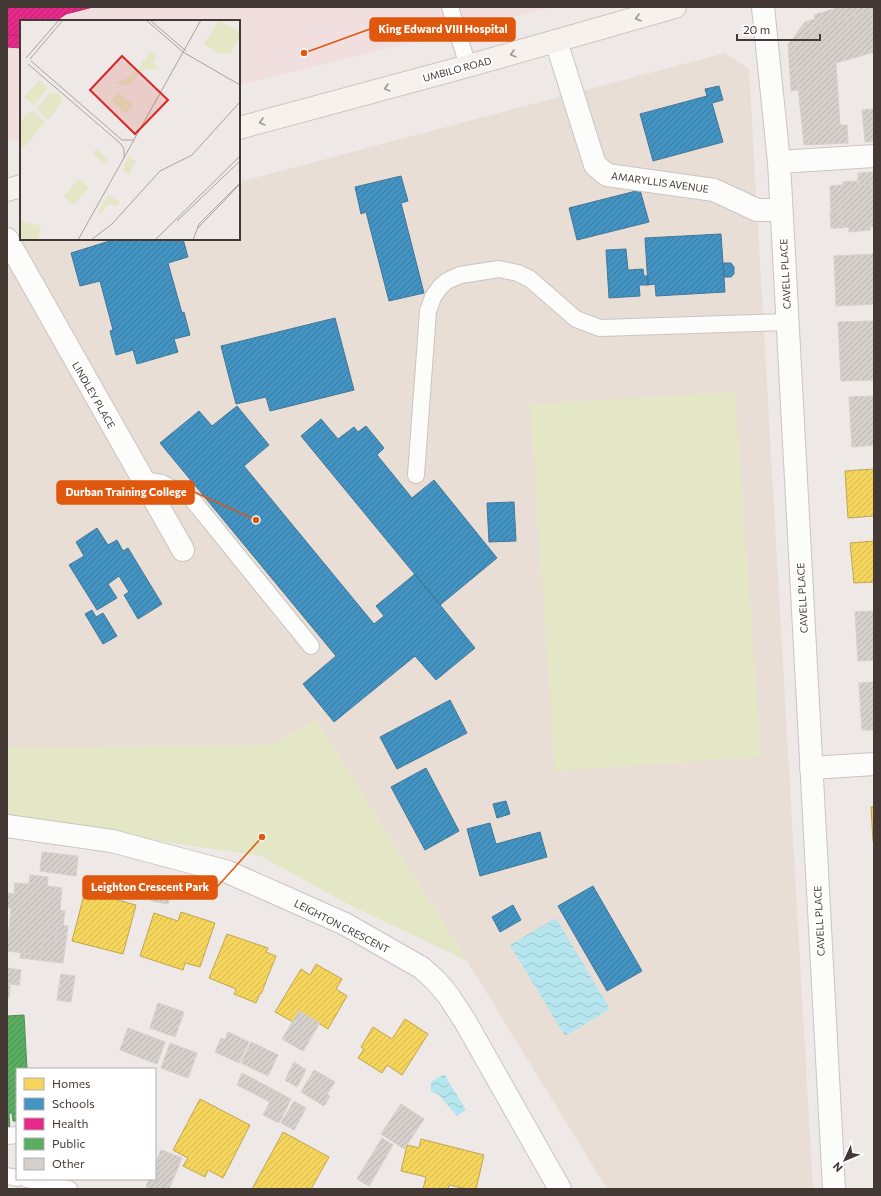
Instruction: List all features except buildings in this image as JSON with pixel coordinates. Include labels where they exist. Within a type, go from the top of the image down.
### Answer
[{"type":"main road","name":"UMBILO ROAD","points":[[240,128],[468,66],[675,7]]},
{"type":"main road","points":[[7,190],[20,186]]},
{"type":"street","name":"CAVELL PLACE","points":[[763,7],[778,162],[781,210],[834,1189]]},
{"type":"street","name":"AMARYLLIS AVENUE","points":[[556,41],[595,165],[601,171],[607,175],[714,190],[757,210],[781,210]]},
{"type":"street","points":[[778,162],[874,156]]},
{"type":"street","name":"LINDLEY PLACE","points":[[7,239],[183,550]]},
{"type":"street","points":[[811,768],[874,764]]},
{"type":"street","name":"LEIGHTON CRESCENT","points":[[7,826],[112,841],[228,872],[344,924],[422,968],[448,995],[465,1021],[560,1189]]},
{"type":"lane","points":[[450,7],[468,66]]},
{"type":"lane","points":[[416,475],[428,311],[440,287],[460,275],[499,269],[518,273],[530,279],[576,319],[600,328],[787,322]]},
{"type":"lane","points":[[143,480],[162,483],[191,498],[311,646]]},
{"type":"lane","points":[[31,1180],[69,1189]]},
{"type":"shaded area","points":[[7,7],[554,7],[240,85],[240,20],[20,20],[20,139],[7,142]]},
{"type":"shaded area","points":[[725,53],[749,69],[813,1189],[607,1189],[467,961],[316,720],[272,745],[7,748],[7,246],[28,240],[240,240],[240,182]]},
{"type":"green space","points":[[735,392],[761,757],[555,771],[530,404]]},
{"type":"green space","points":[[316,720],[467,961],[348,904],[261,856],[7,818],[7,748],[272,745]]},
{"type":"water","points":[[556,918],[610,1009],[565,1036],[510,945]]},
{"type":"water","points":[[444,1074],[466,1110],[457,1116],[438,1094],[431,1092],[431,1082]]},
{"type":"place","name":"King Edward VIII Hospital","points":[[304,53]]},
{"type":"place","name":"Durban Training College","points":[[256,520]]},
{"type":"place","name":"Leighton Crescent Park","points":[[262,837]]}]
